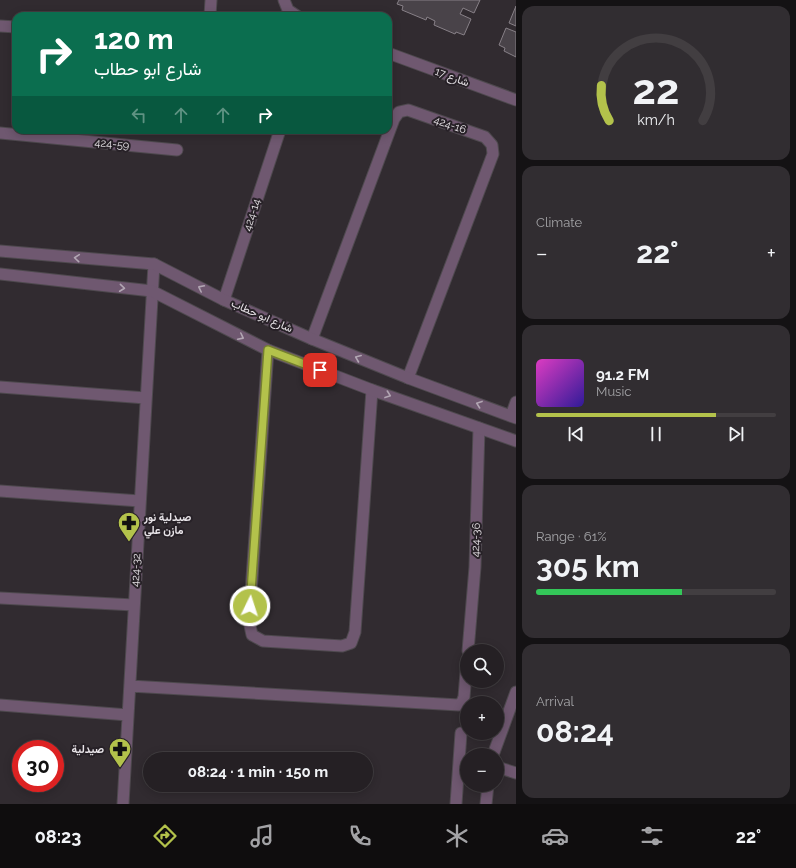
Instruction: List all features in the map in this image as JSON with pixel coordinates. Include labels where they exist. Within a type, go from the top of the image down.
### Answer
[{"type":"street","points":[[210,12],[211,0]]},
{"type":"street","points":[[284,0],[288,10],[291,12]]},
{"type":"street","points":[[0,26],[12,27]]},
{"type":"street","name":"شارع 17","points":[[392,55],[516,100]]},
{"type":"street","name":"424-16","points":[[392,124],[399,112],[408,110],[486,137],[492,145],[493,154],[408,378]]},
{"type":"street","name":"424-59","points":[[0,133],[177,150]]},
{"type":"street","name":"424-14","points":[[224,300],[279,134]]},
{"type":"street","name":"424-16","points":[[312,339],[388,134]]},
{"type":"street","name":"شارع ابو حطاب","points":[[0,251],[154,264],[224,300],[312,339],[408,378],[513,417]]},
{"type":"street","name":"424-32","points":[[123,804],[154,264]]},
{"type":"street","points":[[0,274],[152,292],[268,350],[372,390],[516,441]]},
{"type":"street","points":[[268,350],[249,622],[252,635],[263,641],[342,646],[351,643],[355,632],[372,390]]},
{"type":"street","points":[[0,387],[146,398]]},
{"type":"street","points":[[513,417],[516,402]]},
{"type":"street","name":"424-36","points":[[469,644],[475,567],[479,428]]},
{"type":"street","points":[[0,491],[140,501]]},
{"type":"street","points":[[0,598],[134,605]]},
{"type":"street","points":[[130,686],[459,705],[464,697],[465,688]]},
{"type":"street","points":[[496,748],[516,692]]},
{"type":"street","points":[[0,705],[128,715]]},
{"type":"street","points":[[456,804],[461,740]]},
{"type":"street","points":[[504,769],[516,773]]},
{"type":"street","points":[[486,804],[487,792]]},
{"type":"building","points":[[399,0],[480,0],[474,13],[463,8],[460,14],[471,19],[464,35],[456,32],[455,34],[434,25],[435,21],[427,17],[426,20],[402,10],[403,6],[397,4]]},
{"type":"building","points":[[516,6],[516,26],[509,23]]},
{"type":"building","points":[[506,28],[516,32],[516,57],[504,51],[505,48],[499,45]]},
{"type":"place","name":"صيدلية نور مازن علي","points":[[129,542]]},
{"type":"place","name":"صيدلية","points":[[120,768]]},
{"type":"route","points":[[250,606],[268,350],[320,370]]}]
